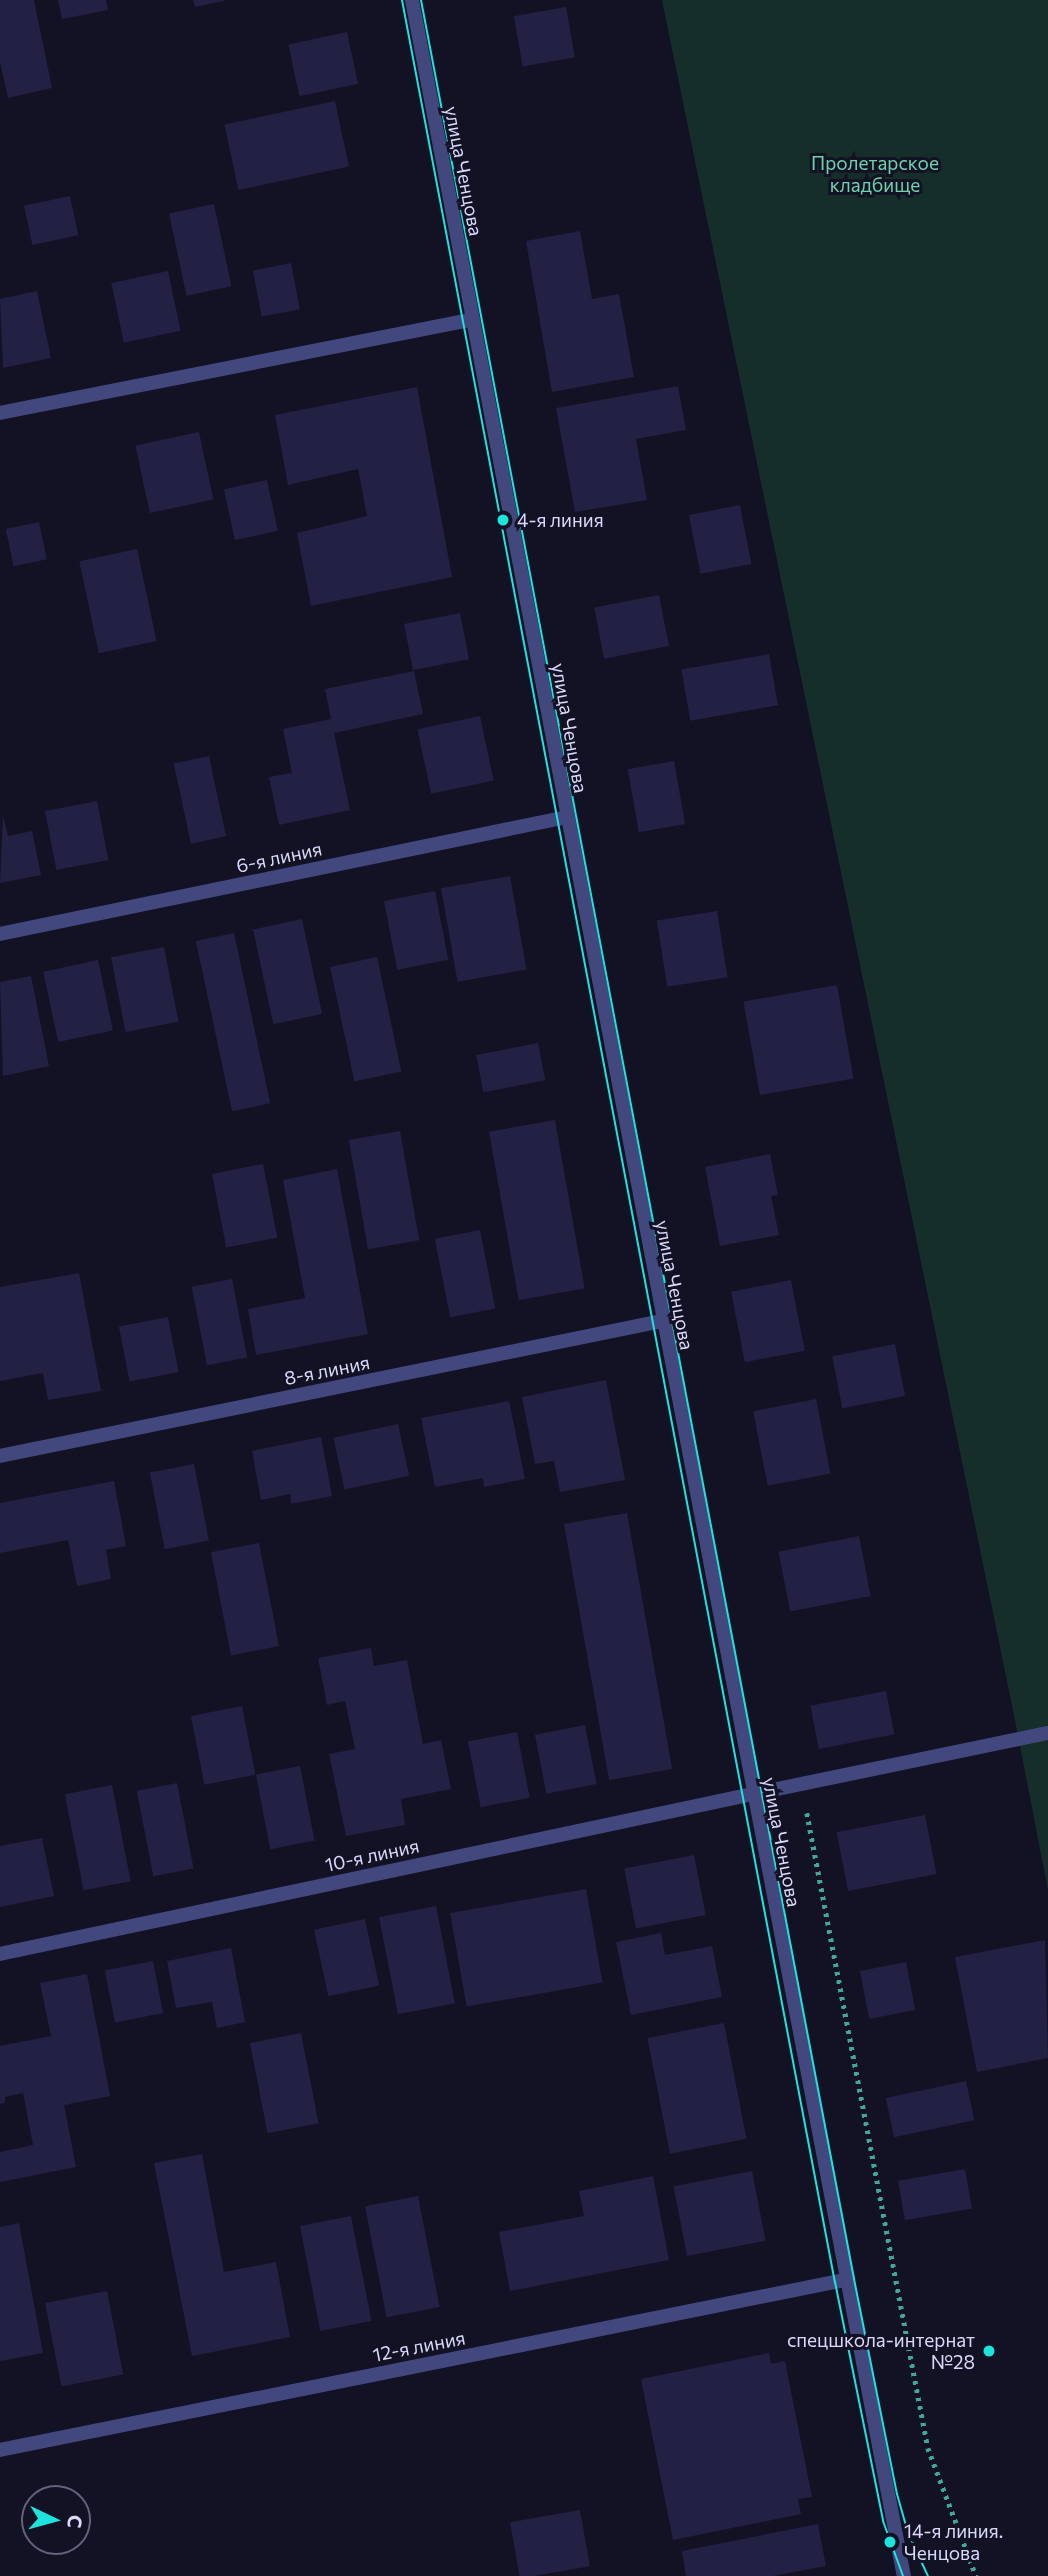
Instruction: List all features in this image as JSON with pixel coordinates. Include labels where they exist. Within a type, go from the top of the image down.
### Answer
[{"type":"street","name":"улица Ченцова","points":[[412,0],[845,2280],[904,2576]]},
{"type":"street","points":[[0,413],[473,319]]},
{"type":"street","name":"6-я линия","points":[[0,934],[567,817]]},
{"type":"street","name":"8-я линия","points":[[0,1456],[662,1321]]},
{"type":"street","name":"10-я линия","points":[[0,1954],[1048,1734]]},
{"type":"street","name":"12-я линия","points":[[0,2450],[845,2280]]},
{"type":"path","points":[[802,1784],[928,2448],[976,2576]]},
{"type":"green space","name":"Пролетарское кладбище","points":[[662,0],[1048,0],[1048,1890],[1014,1715]]},
{"type":"building","points":[[0,0],[34,0],[52,88],[8,98],[0,62]]},
{"type":"building","points":[[58,0],[106,0],[108,10],[62,19]]},
{"type":"building","points":[[193,0],[224,0],[224,1],[195,7]]},
{"type":"building","points":[[566,7],[575,57],[523,66],[514,16]]},
{"type":"building","points":[[347,32],[358,84],[299,96],[288,44]]},
{"type":"building","points":[[335,101],[349,167],[238,190],[224,124]]},
{"type":"building","points":[[70,196],[78,235],[32,245],[24,206]]},
{"type":"building","points":[[214,204],[231,286],[186,296],[169,214]]},
{"type":"building","points":[[580,231],[592,299],[619,294],[634,377],[552,392],[526,241]]},
{"type":"building","points":[[291,263],[300,309],[262,317],[253,270]]},
{"type":"building","points":[[168,271],[181,331],[124,343],[111,283]]},
{"type":"building","points":[[37,291],[51,358],[3,368],[0,299]]},
{"type":"building","points":[[678,386],[686,430],[636,439],[647,500],[575,512],[556,408]]},
{"type":"building","points":[[417,387],[452,577],[311,606],[297,533],[367,516],[358,469],[288,485],[275,415]]},
{"type":"building","points":[[199,432],[213,499],[150,513],[135,446]]},
{"type":"building","points":[[267,480],[278,531],[235,540],[224,489]]},
{"type":"building","points":[[740,505],[751,564],[700,574],[689,515]]},
{"type":"building","points":[[39,522],[47,559],[14,566],[6,529]]},
{"type":"building","points":[[137,549],[157,641],[99,653],[79,561]]},
{"type":"building","points":[[659,595],[669,646],[604,659],[594,608]]},
{"type":"building","points":[[460,613],[469,659],[413,670],[404,624]]},
{"type":"building","points":[[769,654],[778,705],[690,721],[681,669]]},
{"type":"building","points":[[414,671],[423,714],[334,733],[350,810],[279,825],[269,777],[292,773],[283,729],[331,719],[325,689]]},
{"type":"building","points":[[480,716],[494,781],[431,794],[417,729]]},
{"type":"building","points":[[209,756],[226,836],[191,844],[174,763]]},
{"type":"building","points":[[674,761],[685,824],[639,832],[628,769]]},
{"type":"building","points":[[97,801],[108,860],[56,870],[45,811]]},
{"type":"building","points":[[3,815],[8,836],[32,831],[41,875],[0,883]]},
{"type":"building","points":[[510,876],[526,970],[458,982],[441,888]]},
{"type":"building","points":[[435,891],[448,960],[397,970],[384,901]]},
{"type":"building","points":[[717,911],[727,977],[667,987],[657,921]]},
{"type":"building","points":[[302,919],[322,1014],[273,1024],[253,929]]},
{"type":"building","points":[[234,933],[270,1103],[232,1111],[196,941]]},
{"type":"building","points":[[164,947],[179,1022],[125,1032],[111,957]]},
{"type":"building","points":[[377,957],[401,1071],[354,1081],[330,967]]},
{"type":"building","points":[[98,960],[113,1030],[58,1042],[43,972]]},
{"type":"building","points":[[31,976],[49,1066],[3,1076],[0,982]]},
{"type":"building","points":[[837,985],[853,1079],[760,1095],[743,1001]]},
{"type":"building","points":[[538,1043],[545,1080],[483,1092],[476,1055]]},
{"type":"building","points":[[555,1120],[585,1288],[519,1300],[489,1132]]},
{"type":"building","points":[[400,1131],[419,1240],[368,1249],[349,1140]]},
{"type":"building","points":[[770,1154],[778,1195],[771,1196],[779,1235],[720,1246],[705,1167]]},
{"type":"building","points":[[263,1164],[277,1238],[226,1248],[212,1174]]},
{"type":"building","points":[[337,1169],[368,1334],[256,1355],[248,1309],[305,1298],[283,1180]]},
{"type":"building","points":[[480,1230],[495,1309],[450,1317],[435,1239]]},
{"type":"building","points":[[79,1273],[101,1391],[48,1400],[43,1373],[0,1381],[0,1287]]},
{"type":"building","points":[[232,1279],[247,1358],[207,1365],[192,1287]]},
{"type":"building","points":[[791,1280],[805,1351],[745,1362],[731,1292]]},
{"type":"building","points":[[168,1317],[179,1372],[130,1382],[119,1327]]},
{"type":"building","points":[[895,1344],[905,1396],[842,1408],[832,1356]]},
{"type":"building","points":[[606,1380],[625,1480],[560,1492],[554,1461],[535,1464],[522,1397]]},
{"type":"building","points":[[816,1399],[831,1474],[768,1486],[753,1411]]},
{"type":"building","points":[[509,1401],[525,1479],[484,1487],[483,1478],[435,1487],[421,1418]]},
{"type":"building","points":[[398,1424],[409,1476],[344,1490],[333,1438]]},
{"type":"building","points":[[321,1437],[332,1496],[291,1504],[290,1494],[261,1500],[252,1451]]},
{"type":"building","points":[[194,1464],[209,1541],[165,1549],[150,1473]]},
{"type":"building","points":[[114,1481],[126,1546],[106,1550],[111,1579],[77,1586],[68,1540],[0,1553],[0,1503]]},
{"type":"building","points":[[627,1513],[672,1769],[609,1780],[564,1524]]},
{"type":"building","points":[[859,1536],[871,1596],[790,1612],[779,1552]]},
{"type":"building","points":[[259,1543],[279,1646],[231,1655],[211,1552]]},
{"type":"building","points":[[371,1648],[374,1666],[407,1660],[423,1744],[441,1740],[451,1789],[401,1799],[405,1825],[346,1836],[329,1754],[355,1749],[345,1701],[327,1705],[318,1658]]},
{"type":"building","points":[[886,1691],[894,1734],[819,1749],[810,1706]]},
{"type":"building","points":[[242,1706],[255,1775],[204,1785],[191,1716]]},
{"type":"building","points":[[585,1725],[596,1784],[546,1794],[535,1735]]},
{"type":"building","points":[[517,1732],[530,1798],[481,1807],[468,1742]]},
{"type":"building","points":[[300,1766],[315,1841],[270,1849],[256,1775]]},
{"type":"building","points":[[177,1783],[194,1868],[153,1876],[137,1791]]},
{"type":"building","points":[[112,1785],[131,1881],[84,1890],[65,1794]]},
{"type":"building","points":[[925,1815],[936,1874],[848,1891],[837,1832]]},
{"type":"building","points":[[42,1838],[54,1896],[0,1907],[0,1846]]},
{"type":"building","points":[[694,1855],[706,1915],[636,1928],[624,1869]]},
{"type":"building","points":[[586,1889],[602,1983],[467,2007],[450,1913]]},
{"type":"building","points":[[436,1906],[455,2003],[398,2014],[379,1917]]},
{"type":"building","points":[[365,1919],[379,1986],[328,1996],[314,1930]]},
{"type":"building","points":[[661,1933],[665,1955],[712,1946],[722,1997],[631,2015],[616,1942]]},
{"type":"building","points":[[1045,1940],[1048,2058],[977,2072],[955,1957]]},
{"type":"building","points":[[231,1948],[245,2022],[217,2028],[212,2002],[176,2008],[167,1961]]},
{"type":"building","points":[[153,1961],[163,2013],[115,2022],[105,1970]]},
{"type":"building","points":[[906,1962],[915,2010],[869,2019],[860,1971]]},
{"type":"building","points":[[87,1974],[110,2096],[64,2105],[76,2167],[0,2182],[0,2152],[33,2145],[23,2093],[5,2097],[5,2103],[0,2104],[0,2046],[51,2036],[40,1983]]},
{"type":"building","points":[[724,2023],[747,2139],[670,2154],[647,2038]]},
{"type":"building","points":[[301,2033],[319,2123],[268,2133],[250,2043]]},
{"type":"building","points":[[966,2081],[974,2120],[894,2137],[886,2098]]},
{"type":"building","points":[[202,2154],[224,2272],[276,2262],[290,2337],[192,2356],[154,2163]]},
{"type":"building","points":[[965,2169],[972,2208],[905,2220],[898,2181]]},
{"type":"building","points":[[752,2171],[766,2241],[687,2256],[673,2186]]},
{"type":"building","points":[[653,2176],[669,2260],[510,2291],[499,2232],[584,2216],[579,2191]]},
{"type":"building","points":[[418,2196],[440,2307],[387,2317],[365,2206]]},
{"type":"building","points":[[351,2216],[371,2321],[320,2331],[300,2226]]},
{"type":"building","points":[[19,2223],[43,2353],[0,2361],[0,2227]]},
{"type":"building","points":[[107,2291],[123,2374],[61,2386],[45,2303]]},
{"type":"building","points":[[769,2353],[771,2364],[785,2361],[812,2497],[798,2499],[801,2514],[673,2540],[641,2379]]},
{"type":"building","points":[[580,2510],[590,2566],[520,2576],[510,2522]]},
{"type":"building","points":[[818,2524],[826,2566],[773,2576],[686,2576],[682,2551]]},
{"type":"tram line","points":[[402,0],[835,2282],[883,2521],[903,2576]]},
{"type":"tram line","points":[[421,0],[854,2279],[897,2494],[908,2533],[928,2576]]},
{"type":"place","name":"4-я линия","points":[[503,520]]},
{"type":"place","name":"спецшкола-интернат №28","points":[[989,2351]]},
{"type":"place","name":"14-я линия. Ченцова","points":[[890,2542]]}]
